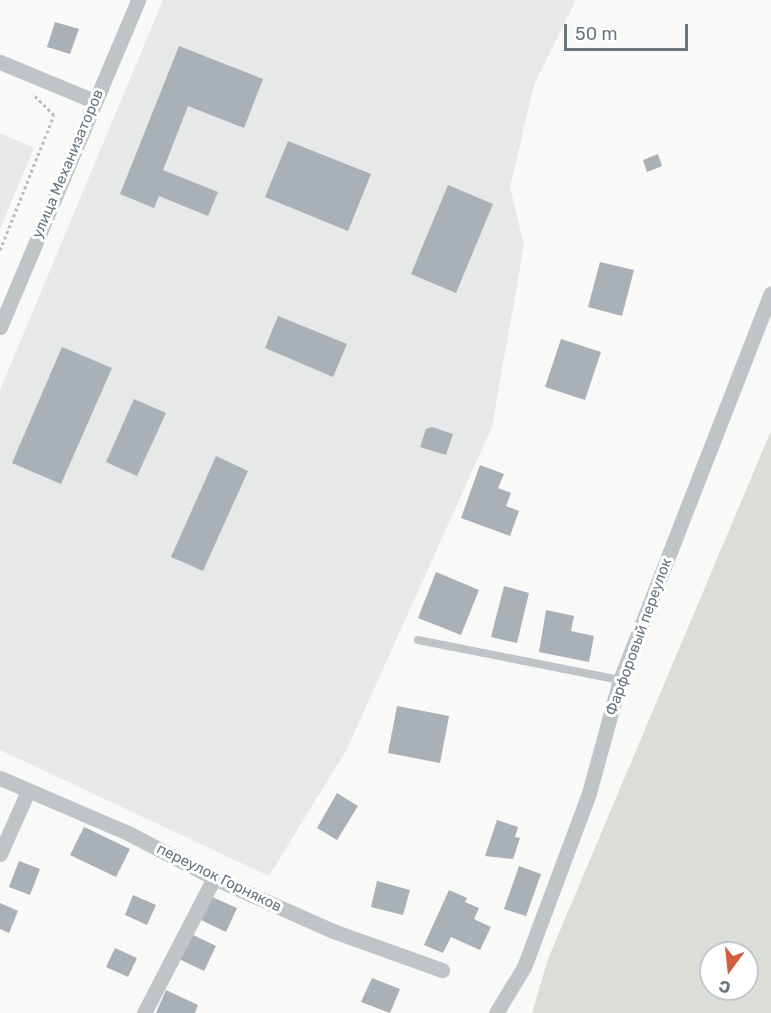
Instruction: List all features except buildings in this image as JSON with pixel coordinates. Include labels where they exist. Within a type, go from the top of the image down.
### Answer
[{"type":"street","name":"улица Механизаторов","points":[[0,327],[138,0]]},
{"type":"street","points":[[0,62],[94,101]]},
{"type":"street","name":"Фарфоровый переулок","points":[[496,1013],[524,967],[589,793],[620,680],[771,294]]},
{"type":"street","name":"переулок Горняков","points":[[0,778],[128,833],[214,878],[333,931],[441,970]]},
{"type":"street","points":[[0,854],[28,791]]},
{"type":"street","points":[[144,1013],[214,878]]},
{"type":"lane","points":[[418,640],[620,680]]},
{"type":"path","points":[[0,250],[54,115],[25,86]]},
{"type":"shaded area","points":[[163,0],[576,0],[534,85],[510,187],[524,245],[492,427],[347,749],[269,876],[0,750],[0,390]]},
{"type":"shaded area","points":[[0,133],[34,148],[0,229]]},
{"type":"shaded area","points":[[771,431],[771,1013],[532,1013],[548,959]]}]
